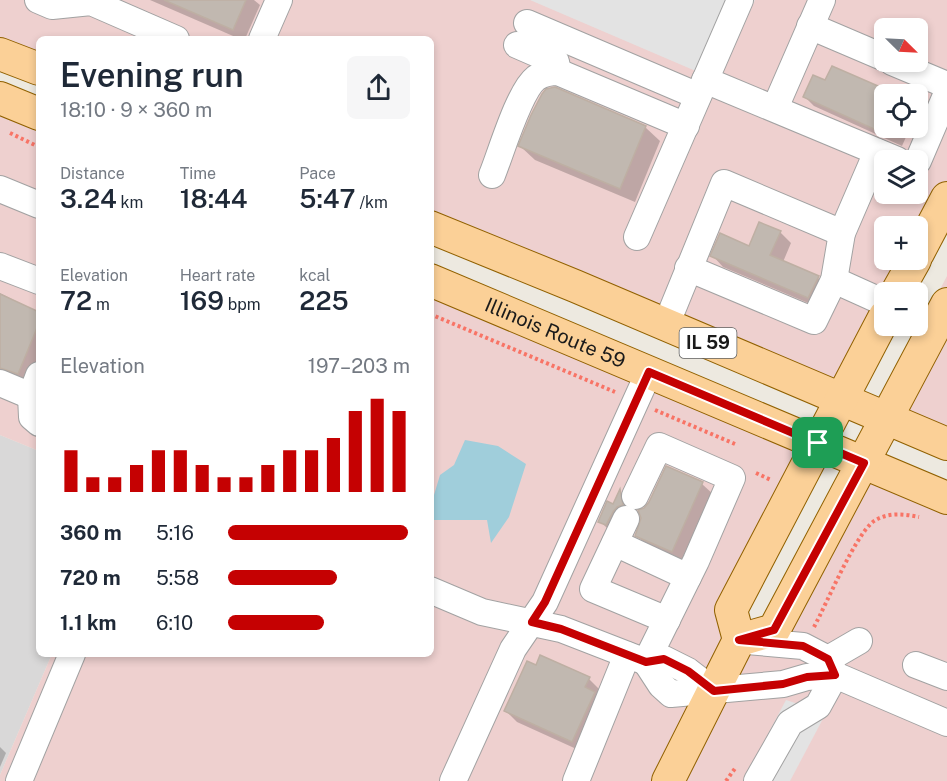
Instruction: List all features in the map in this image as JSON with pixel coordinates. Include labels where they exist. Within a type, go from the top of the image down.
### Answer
[{"type":"main road","points":[[0,54],[36,68]]},
{"type":"main road","points":[[0,98],[36,113]]},
{"type":"main road","points":[[928,234],[947,198]]},
{"type":"main road","name":"IL 59","points":[[434,230],[842,398],[947,444]]},
{"type":"main road","name":"Illinois Route 59","points":[[434,282],[864,463],[938,509]]},
{"type":"main road","points":[[739,640],[774,630],[947,304]]},
{"type":"main road","points":[[668,781],[739,640],[731,610],[875,336]]},
{"type":"lane","points":[[38,0],[52,6],[91,1],[169,36]]},
{"type":"lane","points":[[263,36],[279,0]]},
{"type":"lane","points":[[637,237],[740,0]]},
{"type":"lane","points":[[775,108],[822,0]]},
{"type":"lane","points":[[810,26],[874,53]]},
{"type":"lane","points":[[558,72],[556,62],[522,34],[775,108],[874,150]]},
{"type":"lane","points":[[492,175],[525,92],[537,76],[547,72],[558,72],[686,126]]},
{"type":"lane","points":[[916,72],[947,85]]},
{"type":"lane","points":[[923,150],[947,93]]},
{"type":"lane","points":[[688,268],[814,321],[834,280],[842,233],[874,178]]},
{"type":"lane","points":[[666,325],[724,183],[842,233]]},
{"type":"lane","points":[[0,189],[36,204]]},
{"type":"lane","points":[[0,266],[36,280]]},
{"type":"lane","points":[[834,280],[874,298]]},
{"type":"lane","points":[[453,781],[513,649],[545,602],[649,372]]},
{"type":"lane","points":[[0,383],[36,383],[33,417],[36,420]]},
{"type":"lane","points":[[576,781],[637,658],[667,620],[732,478],[659,446],[593,589]]},
{"type":"lane","points":[[615,543],[692,569]]},
{"type":"lane","points":[[557,574],[667,620]]},
{"type":"lane","points":[[434,592],[482,612],[561,629],[637,658],[671,694],[783,684],[831,667],[859,641]]},
{"type":"lane","points":[[739,640],[803,646],[831,667],[947,723]]},
{"type":"lane","points":[[19,781],[71,657]]},
{"type":"lane","points":[[916,665],[947,677]]},
{"type":"lane","points":[[757,781],[790,723],[818,706],[831,667]]},
{"type":"path","points":[[0,128],[36,146]]},
{"type":"path","points":[[434,316],[614,392]]},
{"type":"path","points":[[658,411],[735,444]]},
{"type":"path","points":[[803,646],[862,533],[875,520],[896,513],[938,509]]},
{"type":"path","points":[[726,781],[737,765]]},
{"type":"shaded area","points":[[0,0],[947,0],[947,228],[928,264],[928,216],[874,216],[874,270],[925,270],[918,282],[874,282],[874,336],[890,336],[854,402],[434,225],[434,36],[36,36],[36,58],[0,42]]},
{"type":"shaded area","points":[[530,0],[755,0],[719,81]]},
{"type":"shaded area","points":[[0,112],[36,127],[36,450],[0,435]]},
{"type":"shaded area","points":[[947,276],[947,446],[874,415],[915,336],[928,336],[928,312]]},
{"type":"shaded area","points":[[434,293],[829,458],[659,781],[0,781],[0,775],[51,657],[434,657]]},
{"type":"shaded area","points":[[0,435],[36,450],[36,657],[51,657],[0,775]]},
{"type":"shaded area","points":[[846,464],[947,507],[947,781],[678,781]]},
{"type":"shaded area","points":[[786,700],[826,713],[790,781],[743,781]]},
{"type":"water","points":[[465,440],[498,446],[526,464],[509,517],[491,543],[487,520],[434,520],[434,495],[440,475],[454,465]]},
{"type":"building","points":[[164,0],[246,0],[233,30]]},
{"type":"building","points":[[832,66],[874,84],[874,129],[803,97],[813,75],[825,80]]},
{"type":"building","points":[[555,87],[646,126],[620,189],[518,146],[542,94],[546,89]]},
{"type":"building","points":[[759,222],[781,231],[770,255],[819,276],[808,298],[710,256],[720,233],[749,246]]},
{"type":"building","points":[[0,294],[36,311],[36,330],[18,374],[0,368]]},
{"type":"building","points":[[666,466],[703,482],[672,552],[635,536],[641,518],[638,510],[644,508],[649,502]]},
{"type":"building","points":[[620,489],[623,505],[617,507],[606,525],[598,522],[607,501],[613,504]]},
{"type":"building","points":[[540,655],[590,677],[585,687],[595,692],[572,742],[504,711],[527,661],[536,665]]},
{"type":"route","points":[[649,372],[818,443],[864,463],[774,630],[739,640],[803,646],[828,659],[835,675],[807,677],[783,684],[714,691],[688,671],[664,659],[646,662],[561,629],[532,622],[545,602],[649,372]]}]
